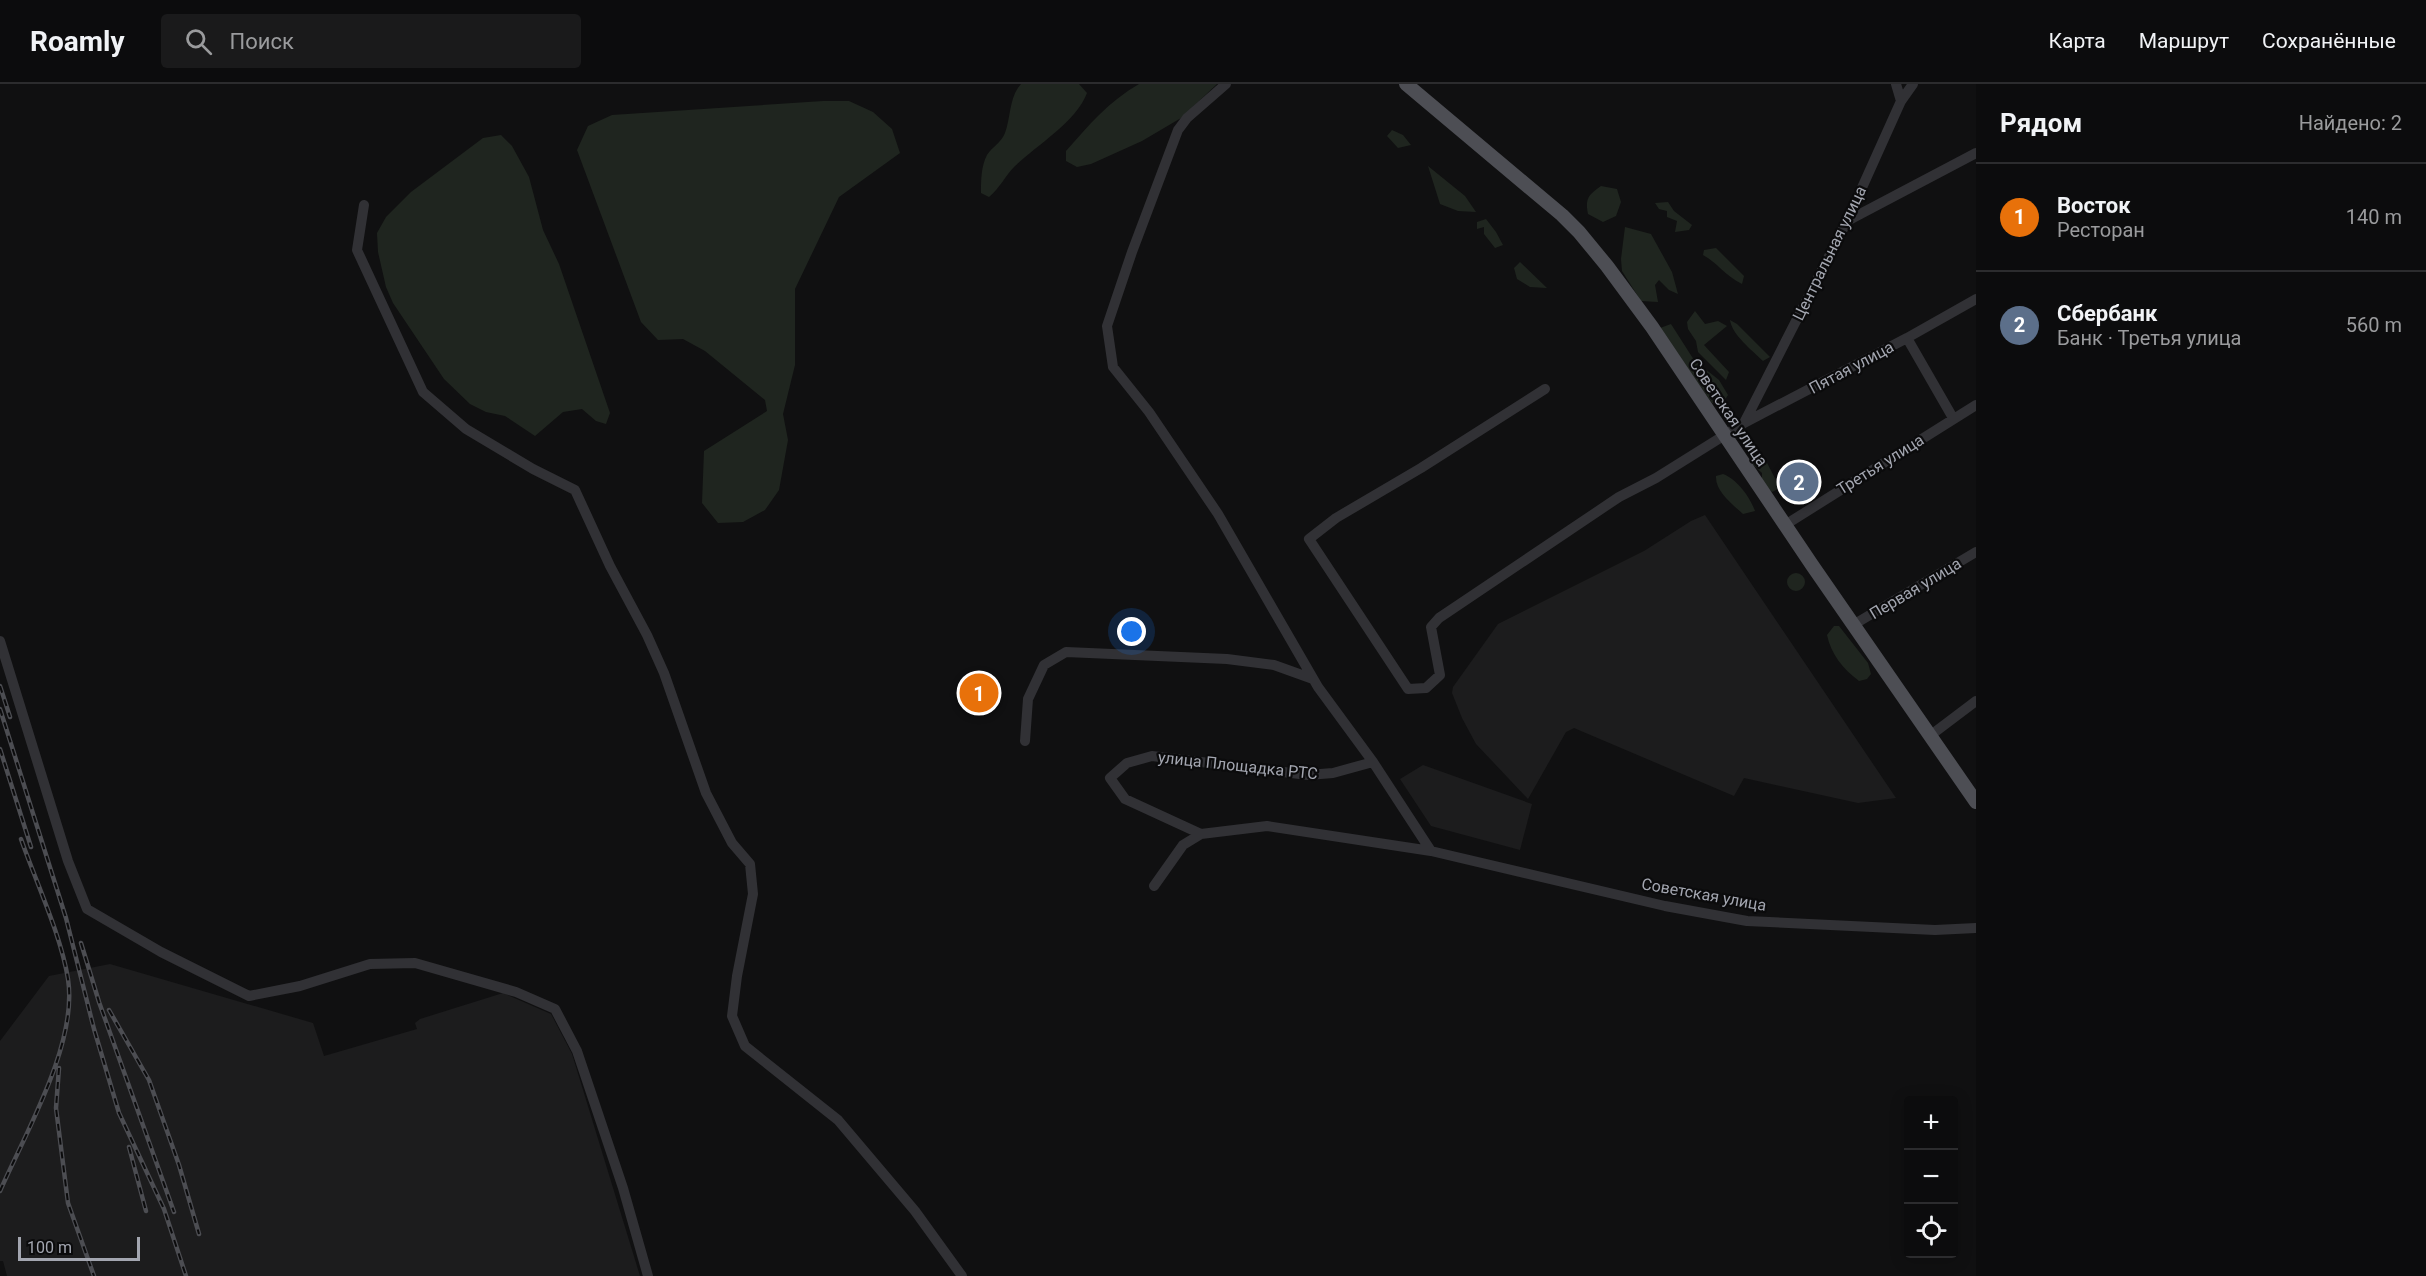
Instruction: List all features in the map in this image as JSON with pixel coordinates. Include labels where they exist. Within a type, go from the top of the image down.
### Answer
[{"type":"main road","name":"Советская улица","points":[[1406,84],[1579,232],[1652,327],[1853,625],[1976,802]]},
{"type":"street","points":[[1226,84],[1187,118],[1178,130],[1107,326],[1113,367],[1149,412],[1218,514],[1313,679],[1374,762],[1431,851]]},
{"type":"street","points":[[1896,84],[1901,101]]},
{"type":"street","name":"Центральная улица","points":[[1744,423],[1847,221],[1901,101],[1913,84]]},
{"type":"street","points":[[1847,221],[1976,153]]},
{"type":"street","points":[[364,205],[357,250],[423,392],[466,429],[575,490],[610,566],[647,635],[664,673],[706,793],[732,843],[750,864],[753,894],[736,976],[732,1016],[745,1046],[838,1120],[915,1211],[962,1276]]},
{"type":"street","name":"Пятая улица","points":[[1545,389],[1421,468],[1336,518],[1309,539],[1408,689],[1426,688],[1440,675],[1431,627],[1439,618],[1619,497],[1656,478],[1744,423],[1907,338],[1976,299]]},
{"type":"street","points":[[1907,338],[1953,418]]},
{"type":"street","name":"Третья улица","points":[[1785,525],[1976,405]]},
{"type":"street","name":"Первая улица","points":[[1853,625],[1976,552]]},
{"type":"street","points":[[0,641],[68,861],[87,909],[161,952],[249,996],[300,986],[370,964],[415,963],[516,992],[555,1009],[577,1051],[623,1188],[648,1276]]},
{"type":"street","points":[[1025,741],[1028,699],[1044,665],[1066,652],[1227,659],[1274,665],[1313,679]]},
{"type":"street","points":[[1931,735],[1976,701]]},
{"type":"street","name":"улица Площадка РТС","points":[[1201,834],[1125,799],[1110,778],[1126,763],[1152,756],[1308,775],[1333,773],[1374,762]]},
{"type":"street","points":[[1154,886],[1183,845],[1201,834],[1267,826],[1431,851]]},
{"type":"street","name":"Советская улица","points":[[1431,851],[1665,906],[1748,921],[1935,930],[1976,928]]},
{"type":"shaded area","points":[[1021,84],[1079,84],[1087,93],[1074,114],[1015,166],[989,197],[981,193],[984,164],[987,155],[1005,133],[1012,101]]},
{"type":"shaded area","points":[[1139,84],[1217,84],[1181,118],[1142,141],[1091,164],[1077,167],[1066,161],[1066,151],[1091,123],[1118,98]]},
{"type":"shaded area","points":[[849,101],[873,112],[892,129],[900,153],[839,197],[795,289],[795,365],[783,414],[788,440],[779,490],[765,510],[743,522],[718,523],[702,503],[704,451],[767,411],[765,400],[705,351],[683,339],[658,340],[641,322],[577,150],[588,126],[612,115]]},
{"type":"shaded area","points":[[1392,130],[1403,135],[1411,145],[1398,148],[1387,136]]},
{"type":"shaded area","points":[[501,135],[512,146],[529,177],[543,230],[559,264],[610,413],[606,424],[596,421],[582,409],[563,412],[535,436],[505,416],[486,412],[470,404],[444,379],[393,303],[386,287],[378,252],[377,233],[386,217],[411,192],[483,138]]},
{"type":"shaded area","points":[[1428,166],[1465,196],[1476,212],[1458,211],[1440,204]]},
{"type":"shaded area","points":[[1601,186],[1617,189],[1621,202],[1616,216],[1603,222],[1588,214],[1587,209],[1588,198]]},
{"type":"shaded area","points":[[1668,202],[1674,211],[1692,225],[1689,230],[1675,232],[1677,221],[1667,217],[1667,211],[1659,209],[1655,203]]},
{"type":"shaded area","points":[[1486,219],[1503,245],[1495,248],[1484,234],[1484,227],[1477,229],[1477,222]]},
{"type":"shaded area","points":[[1625,227],[1651,234],[1672,272],[1678,294],[1669,290],[1659,280],[1655,285],[1658,302],[1641,301],[1622,271],[1621,259]]},
{"type":"shaded area","points":[[1716,248],[1744,276],[1742,284],[1703,255],[1704,250]]},
{"type":"shaded area","points":[[1520,262],[1547,288],[1530,287],[1517,279],[1514,268]]},
{"type":"shaded area","points":[[1695,311],[1705,324],[1718,321],[1727,326],[1704,345],[1729,372],[1726,380],[1698,352],[1696,341],[1688,329],[1687,322]]},
{"type":"shaded area","points":[[1730,320],[1737,324],[1770,357],[1763,361],[1738,337]]},
{"type":"shaded area","points":[[1671,324],[1694,360],[1719,380],[1728,395],[1721,406],[1712,403],[1660,328]]},
{"type":"shaded area","points":[[1758,453],[1765,459],[1780,488],[1772,492],[1762,483],[1762,473],[1750,462],[1751,457]]},
{"type":"shaded area","points":[[1723,474],[1742,489],[1755,511],[1743,514],[1725,497],[1716,482],[1716,476]]},
{"type":"shaded area","points":[[1705,515],[1896,798],[1858,803],[1744,778],[1734,796],[1574,728],[1566,732],[1528,799],[1476,744],[1462,718],[1452,693],[1453,687],[1498,624],[1644,551],[1691,521]]},
{"type":"shaded area","points":[[1796,573],[1802,576],[1805,582],[1802,588],[1796,591],[1790,588],[1787,582],[1790,576]]},
{"type":"shaded area","points":[[1834,626],[1839,626],[1868,663],[1871,674],[1867,679],[1859,681],[1835,655],[1827,635]]},
{"type":"shaded area","points":[[1423,765],[1532,804],[1520,850],[1431,826],[1400,779]]},
{"type":"shaded area","points":[[110,964],[313,1023],[324,1056],[417,1029],[415,1023],[420,1019],[503,993],[551,1014],[572,1054],[640,1276],[7,1276],[3,1261],[0,1261],[0,1041],[49,976]]},
{"type":"railway","points":[[0,686],[10,717]]},
{"type":"railway","points":[[0,709],[66,918],[94,1029],[119,1113],[164,1209],[186,1276]]},
{"type":"railway","points":[[0,749],[31,847]]},
{"type":"railway","points":[[0,1191],[48,1087],[58,1059],[69,1004],[65,962],[48,909],[21,839]]},
{"type":"railway","points":[[81,943],[99,1002],[174,1212]]},
{"type":"railway","points":[[109,1010],[149,1080],[179,1165],[199,1234]]},
{"type":"railway","points":[[59,1068],[56,1108],[68,1203],[94,1276]]},
{"type":"railway","points":[[129,1147],[146,1211]]},
{"type":"place","name":"Сбербанк","points":[[1799,482]]},
{"type":"place","name":"Восток","points":[[979,693]]}]
